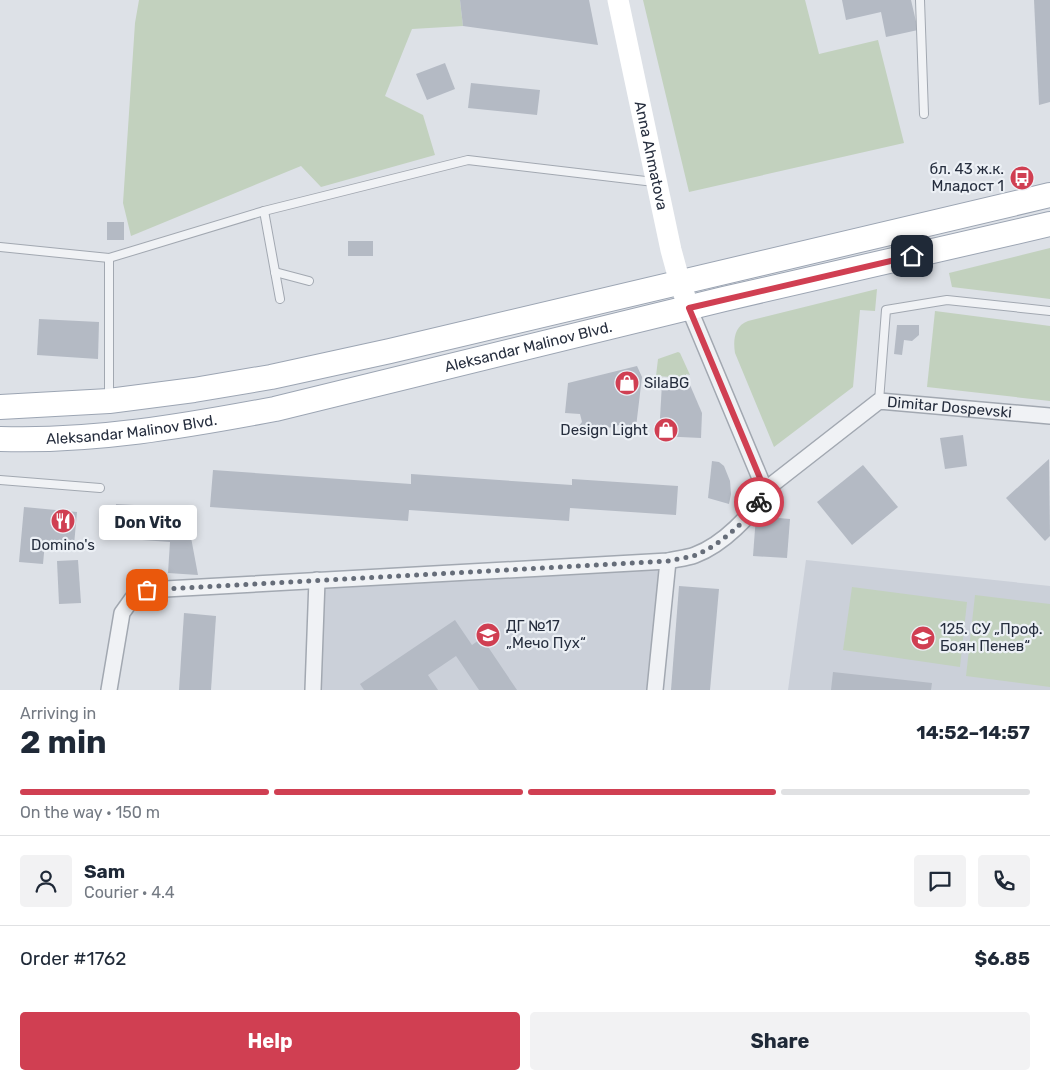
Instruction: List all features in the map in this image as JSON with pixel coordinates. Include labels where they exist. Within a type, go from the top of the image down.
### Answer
[{"type":"main road","name":"Aleksandar Malinov Blvd.","points":[[0,406],[109,401],[194,390],[280,375],[390,351],[1050,195]]},
{"type":"main road","name":"Aleksandar Malinov Blvd.","points":[[0,439],[83,437],[133,433],[275,409],[689,308],[1050,224]]},
{"type":"street","name":"Anna Ahmatova","points":[[618,0],[656,182],[680,283],[689,308]]},
{"type":"street","points":[[689,308],[765,490]]},
{"type":"street","name":"Dimitar Dospevski","points":[[109,690],[122,613],[132,599],[147,590],[668,561],[695,556],[716,544],[749,516],[759,503],[765,490],[879,401],[1050,416]]},
{"type":"street","points":[[655,690],[668,561]]},
{"type":"street","points":[[313,690],[317,580]]},
{"type":"lane","points":[[920,0],[924,114]]},
{"type":"lane","points":[[0,247],[109,258],[264,211],[468,160],[656,182]]},
{"type":"lane","points":[[264,211],[280,299]]},
{"type":"lane","points":[[109,258],[109,401]]},
{"type":"lane","points":[[275,272],[309,281]]},
{"type":"lane","points":[[879,401],[886,310],[947,300],[1050,312]]},
{"type":"lane","points":[[0,480],[100,488]]},
{"type":"shaded area","name":"125. СУ „Проф. Боян Пенев“","points":[[806,560],[1050,586],[1050,690],[788,690]]},
{"type":"shaded area","name":"ДГ №17 „Мечо Пух“","points":[[668,561],[655,690],[313,690],[317,580]]},
{"type":"green space","points":[[139,0],[460,0],[463,26],[412,29],[385,96],[423,115],[435,155],[321,187],[301,166],[131,236],[123,203],[135,23]]},
{"type":"green space","points":[[643,0],[805,0],[819,54],[878,40],[904,143],[689,192]]},
{"type":"green space","points":[[1050,248],[1050,299],[952,287],[949,273]]},
{"type":"green space","points":[[877,289],[875,311],[860,310],[853,387],[774,447],[735,353],[734,344],[737,330],[743,323],[748,321]]},
{"type":"green space","points":[[935,311],[1050,326],[1050,401],[927,387]]},
{"type":"green space","points":[[678,352],[690,375],[686,374],[686,378],[656,376],[658,359]]},
{"type":"green space","points":[[852,587],[967,602],[960,667],[843,650]]},
{"type":"green space","points":[[975,595],[1050,604],[1050,687],[966,676]]},
{"type":"building","points":[[460,0],[589,0],[598,45],[463,26]]},
{"type":"building","points":[[842,0],[911,0],[918,30],[886,37],[881,12],[846,20]]},
{"type":"building","points":[[1034,0],[1050,0],[1050,102],[1039,105]]},
{"type":"building","points":[[445,63],[455,89],[427,100],[416,74]]},
{"type":"building","points":[[471,83],[540,90],[537,115],[468,108]]},
{"type":"building","points":[[107,222],[124,222],[124,240],[107,240]]},
{"type":"building","points":[[348,241],[373,241],[373,256],[348,256]]},
{"type":"building","points":[[39,319],[99,322],[98,359],[37,355]]},
{"type":"building","points":[[897,325],[919,325],[919,335],[912,341],[904,340],[902,355],[894,354]]},
{"type":"building","points":[[637,366],[642,377],[636,427],[623,424],[585,434],[579,431],[578,427],[582,422],[580,414],[565,413],[568,383]]},
{"type":"building","points":[[662,383],[690,385],[702,413],[701,438],[659,436]]},
{"type":"building","points":[[963,435],[967,466],[945,469],[940,438]]},
{"type":"building","points":[[1049,459],[1050,536],[1045,541],[1006,498]]},
{"type":"building","points":[[712,461],[719,462],[724,466],[730,481],[731,494],[729,504],[708,498]]},
{"type":"building","points":[[863,465],[898,507],[852,545],[817,502]]},
{"type":"building","points":[[213,470],[411,484],[411,474],[572,485],[572,479],[678,486],[676,515],[570,508],[569,521],[409,510],[408,521],[210,507]]},
{"type":"building","points":[[116,504],[171,507],[171,515],[187,516],[198,575],[168,573],[170,542],[114,538]]},
{"type":"building","points":[[24,507],[77,512],[74,545],[45,542],[43,564],[19,562]]},
{"type":"building","points":[[756,516],[790,519],[787,558],[753,556]]},
{"type":"building","points":[[78,560],[81,603],[59,604],[57,561]]},
{"type":"building","points":[[679,586],[719,589],[710,690],[671,690]]},
{"type":"building","points":[[184,613],[216,616],[211,690],[179,690]]},
{"type":"building","points":[[455,620],[472,645],[482,638],[517,690],[479,690],[456,656],[428,675],[438,690],[364,690],[360,684]]},
{"type":"building","points":[[833,672],[932,683],[931,690],[831,690]]},
{"type":"way so far","points":[[147,590],[668,561],[695,556],[716,544],[749,516],[759,502]]},
{"type":"place","name":"бл. 43 ж.к. Младост 1","points":[[1022,178]]},
{"type":"place","name":"SilaBG","points":[[627,383]]},
{"type":"place","name":"Design Light","points":[[666,430]]},
{"type":"place","name":"Domino's","points":[[63,521]]},
{"type":"place","name":"Don Vito","points":[[147,590]]},
{"type":"place","name":"ДГ №17 „Мечо Пух“","points":[[488,635]]},
{"type":"place","name":"125. СУ „Проф. Боян Пенев“","points":[[923,638]]},
{"type":"route","points":[[759,502],[765,490],[689,308],[912,256]]}]
